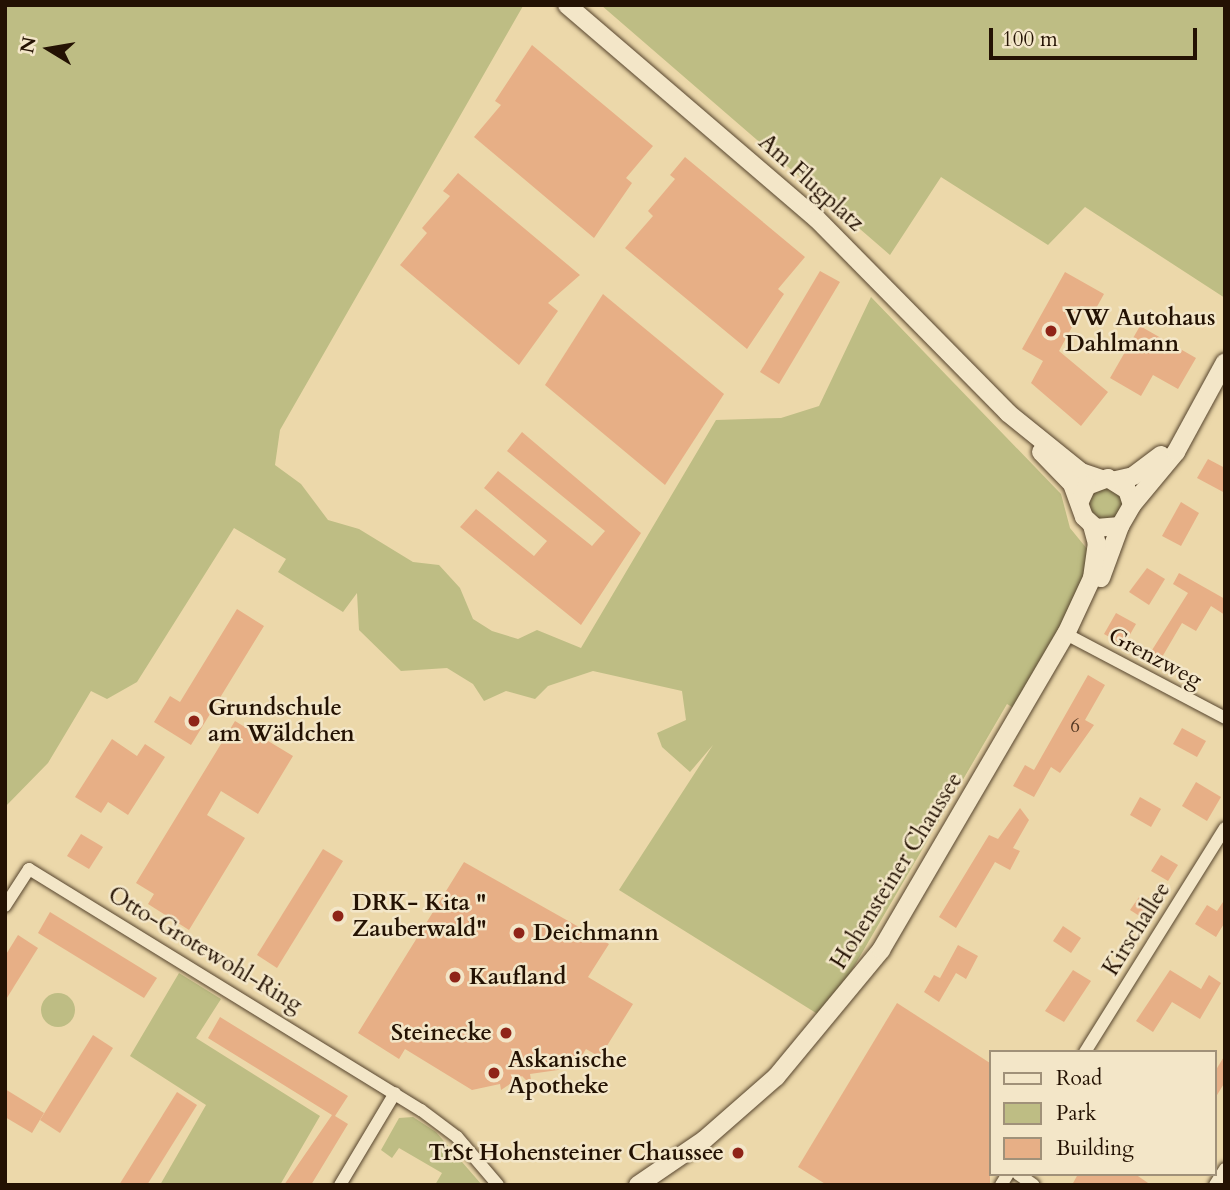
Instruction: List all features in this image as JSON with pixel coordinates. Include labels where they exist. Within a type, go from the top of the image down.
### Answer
[{"type":"main road","name":"Am Flugplatz","points":[[567,5],[817,219],[1008,413],[1080,501],[1092,525]]},
{"type":"main road","points":[[1108,480],[1132,505],[1184,433],[1225,362]]},
{"type":"main road","name":"Am Flugplatz","points":[[1008,413],[1081,472],[1108,480]]},
{"type":"main road","points":[[1080,501],[1108,480],[1147,468],[1184,433]]},
{"type":"main road","name":"Hohensteiner Chaussee","points":[[638,1185],[740,1111],[852,990],[905,913],[1066,634],[1098,586],[1120,526],[1132,505]]},
{"type":"main road","points":[[1092,525],[1120,526]]},
{"type":"main road","name":"Hohensteiner Chaussee","points":[[1066,634],[1092,578],[1097,544],[1092,525]]},
{"type":"street","name":"Grenzweg","points":[[1066,634],[1225,718]]},
{"type":"street","name":"Kirschallee","points":[[1086,1050],[1225,828]]},
{"type":"street","name":"Otto-Grotewohl-Ring","points":[[5,906],[29,869],[395,1093],[457,1137],[498,1185]]},
{"type":"street","points":[[340,1185],[395,1093]]},
{"type":"street","points":[[1215,1185],[1225,1169]]},
{"type":"green space","points":[[5,5],[523,6],[280,430],[275,465],[301,484],[328,520],[359,529],[413,562],[439,565],[460,588],[473,619],[492,631],[518,639],[537,630],[581,648],[716,420],[781,418],[819,406],[871,297],[1061,494],[1070,528],[1092,555],[1088,577],[1015,709],[1007,704],[824,1018],[619,890],[713,745],[690,772],[662,747],[657,733],[686,720],[682,691],[593,671],[548,686],[535,699],[506,691],[484,701],[473,684],[447,668],[401,671],[359,630],[357,593],[343,612],[278,572],[286,559],[234,528],[137,682],[107,699],[91,691],[48,763],[5,807]]},
{"type":"green space","points":[[601,5],[1225,5],[1225,298],[1085,207],[1048,245],[941,177],[890,255]]},
{"type":"green space","points":[[1106,488],[1117,493],[1122,504],[1117,515],[1106,520],[1095,515],[1090,504],[1095,493]]},
{"type":"green space","points":[[179,973],[221,999],[196,1038],[320,1116],[280,1185],[160,1185],[206,1105],[130,1056]]},
{"type":"green space","points":[[58,993],[70,998],[75,1010],[70,1022],[58,1027],[46,1022],[41,1010],[46,998]]},
{"type":"green space","points":[[413,1117],[436,1132],[482,1185],[435,1185],[442,1173],[399,1148],[392,1158],[381,1150],[399,1118]]},
{"type":"building","points":[[532,45],[653,146],[626,178],[632,183],[594,238],[474,137],[501,105],[495,101]]},
{"type":"building","points":[[685,157],[805,257],[778,289],[784,294],[747,349],[625,248],[653,216],[648,211],[675,179],[670,175]]},
{"type":"building","points":[[458,173],[580,275],[548,303],[558,311],[519,365],[400,265],[427,233],[422,228],[450,196],[443,191]]},
{"type":"building","points":[[820,271],[840,282],[779,384],[760,372]]},
{"type":"building","name":"VW Autohaus Dahlmann","points":[[1065,272],[1104,294],[1094,312],[1083,307],[1059,351],[1108,392],[1081,426],[1031,383],[1043,361],[1022,349]]},
{"type":"building","points":[[603,294],[724,394],[665,485],[545,385]]},
{"type":"building","points":[[1140,326],[1196,358],[1178,389],[1153,375],[1141,396],[1110,378]]},
{"type":"building","points":[[522,432],[641,533],[581,625],[460,527],[476,509],[534,556],[547,541],[484,488],[498,471],[592,546],[605,531],[507,451]]},
{"type":"building","points":[[1208,459],[1225,468],[1225,493],[1197,478]]},
{"type":"building","points":[[1181,502],[1199,513],[1181,546],[1162,536]]},
{"type":"building","points":[[1147,568],[1165,579],[1149,605],[1129,592]]},
{"type":"building","points":[[1179,573],[1225,599],[1225,615],[1211,606],[1196,631],[1182,623],[1158,664],[1147,658],[1188,593],[1173,584]]},
{"type":"building","points":[[237,609],[264,626],[191,745],[154,722],[170,696],[180,702]]},
{"type":"building","points":[[1116,613],[1136,624],[1124,645],[1104,634]]},
{"type":"building","points":[[1088,675],[1105,685],[1085,720],[1094,725],[1060,773],[1051,767],[1034,797],[1013,786],[1025,765],[1034,770]]},
{"type":"building","points":[[235,721],[293,756],[258,814],[221,791],[207,815],[245,838],[189,930],[148,904],[154,894],[136,883]]},
{"type":"building","points":[[1182,728],[1206,741],[1197,757],[1173,744]]},
{"type":"building","points":[[112,739],[137,756],[145,744],[165,757],[128,815],[108,802],[101,813],[75,797]]},
{"type":"building","points":[[1196,782],[1221,797],[1207,821],[1182,806]]},
{"type":"building","points":[[1140,797],[1161,809],[1151,827],[1130,815]]},
{"type":"building","points":[[1020,808],[1029,820],[1013,848],[1020,851],[1010,870],[995,862],[956,928],[939,917],[989,835],[998,839]]},
{"type":"building","points":[[81,834],[103,847],[89,869],[67,856]]},
{"type":"building","points":[[323,849],[343,861],[277,968],[257,955]]},
{"type":"building","points":[[1161,855],[1178,865],[1168,881],[1151,871]]},
{"type":"building","points":[[464,862],[609,944],[588,977],[633,1004],[600,1057],[586,1049],[573,1070],[563,1063],[558,1070],[530,1074],[532,1086],[522,1076],[501,1090],[500,1084],[472,1090],[405,1049],[399,1059],[358,1033]]},
{"type":"building","points":[[1139,897],[1157,909],[1149,922],[1130,910]]},
{"type":"building","points":[[1225,899],[1225,922],[1216,937],[1195,924],[1207,905],[1217,911]]},
{"type":"building","points":[[50,912],[157,978],[144,998],[38,933]]},
{"type":"building","points":[[1063,926],[1081,938],[1071,953],[1053,941]]},
{"type":"building","points":[[18,935],[38,948],[5,1001],[5,956]]},
{"type":"building","points":[[958,945],[978,956],[966,979],[956,973],[939,1002],[924,992],[934,975],[940,978]]},
{"type":"building","points":[[1073,970],[1091,981],[1064,1022],[1045,1011]]},
{"type":"building","points":[[1170,970],[1201,989],[1209,975],[1221,983],[1200,1019],[1172,1002],[1153,1032],[1136,1021]]},
{"type":"building","points":[[897,1003],[988,1062],[990,1185],[827,1185],[798,1167]]},
{"type":"building","points":[[220,1017],[348,1096],[335,1116],[348,1124],[311,1185],[284,1185],[332,1115],[208,1038]]},
{"type":"building","points":[[93,1035],[113,1048],[60,1133],[40,1120]]},
{"type":"building","points":[[1225,1055],[1225,1082],[1216,1097],[1216,1070]]},
{"type":"building","points":[[5,1089],[44,1113],[32,1133],[5,1117]]},
{"type":"building","points":[[177,1092],[197,1105],[147,1185],[119,1185]]},
{"type":"building","points":[[1077,1176],[1138,1176],[1151,1185],[1072,1185]]},
{"type":"place","name":"VW Autohaus Dahlmann","points":[[1051,331]]},
{"type":"place","name":"Grundschule am Wäldchen","points":[[194,721]]},
{"type":"place","name":"DRK- Kita \" Zauberwald\"","points":[[338,916]]},
{"type":"place","name":"Deichmann","points":[[519,933]]},
{"type":"place","name":"Kaufland","points":[[455,977]]},
{"type":"place","name":"Steinecke","points":[[506,1033]]},
{"type":"place","name":"Askanische Apotheke","points":[[494,1073]]},
{"type":"place","name":"TrSt Hohensteiner Chaussee","points":[[738,1153]]}]
